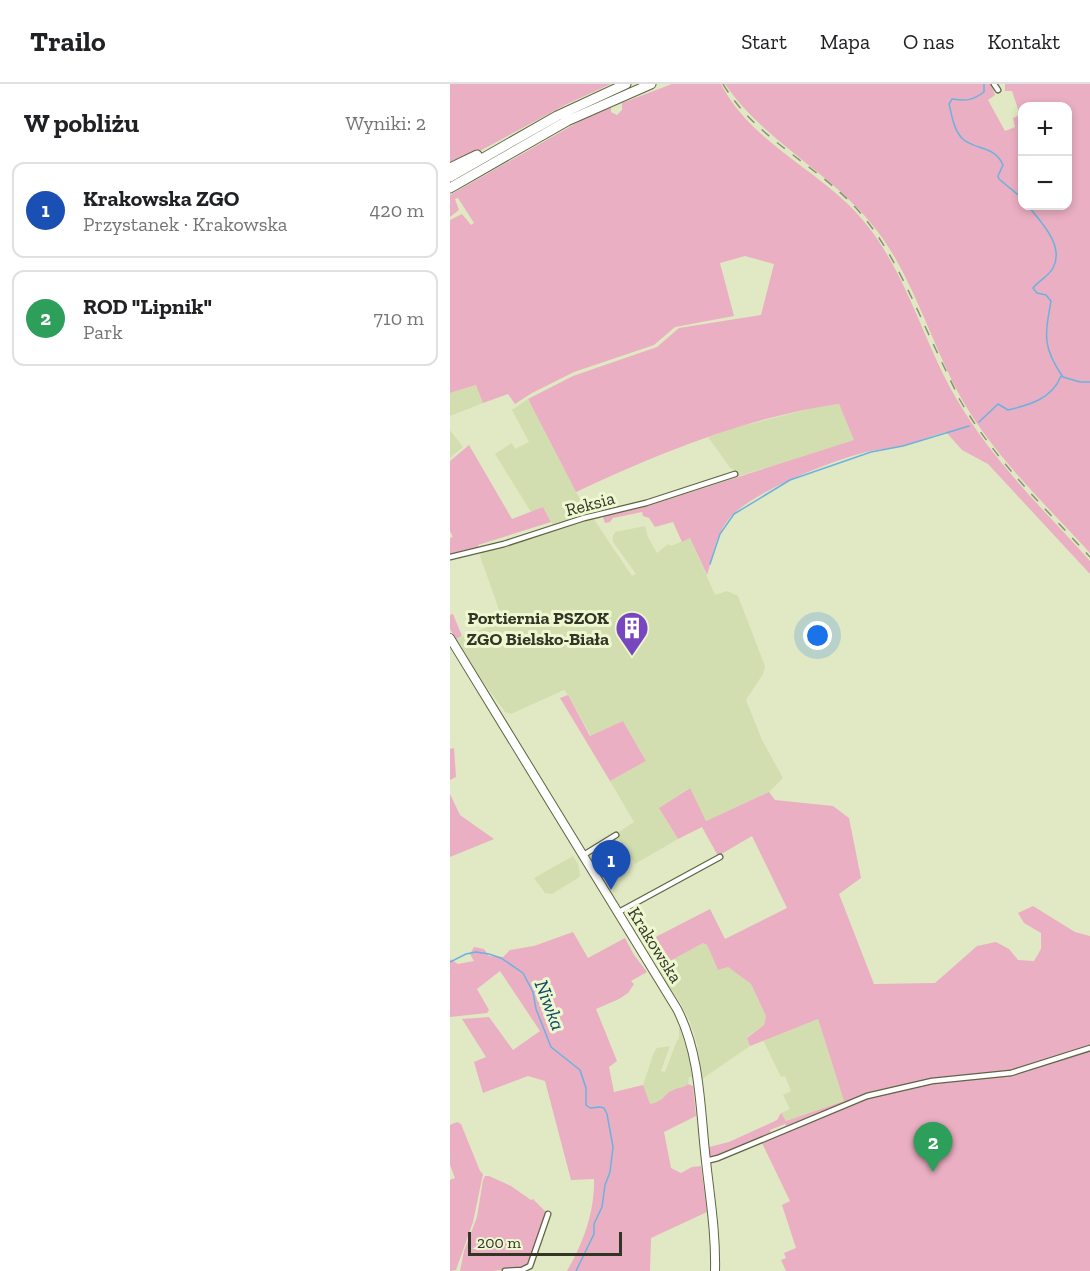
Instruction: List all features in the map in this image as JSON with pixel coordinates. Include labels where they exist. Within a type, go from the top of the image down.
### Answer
[{"type":"highway","points":[[450,168],[626,84]]},
{"type":"highway","points":[[450,188],[567,121],[651,84]]},
{"type":"highway","points":[[450,177],[528,132]]},
{"type":"main road","name":"Krakowska","points":[[450,638],[677,1009],[686,1029],[694,1059],[715,1241],[715,1271]]},
{"type":"street","points":[[994,84],[998,90]]},
{"type":"street","name":"Reksia","points":[[450,557],[504,544],[584,518],[646,503],[735,474]]},
{"type":"street","points":[[582,856],[616,835]]},
{"type":"street","points":[[617,913],[720,857]]},
{"type":"street","points":[[706,1161],[718,1158],[844,1104],[879,1092],[932,1081],[1011,1073],[1090,1048]]},
{"type":"street","points":[[505,1271],[522,1270],[530,1266],[548,1214]]},
{"type":"shaded area","points":[[450,84],[611,84],[567,104],[476,153],[476,150],[450,163]]},
{"type":"shaded area","points":[[672,84],[721,84],[735,106],[771,143],[853,209],[884,249],[907,293],[947,382],[973,425],[1004,466],[1090,561],[1090,574],[988,464],[962,450],[946,432],[902,446],[871,451],[837,461],[794,478],[754,499],[738,510],[724,526],[717,540],[707,575],[690,538],[682,542],[673,522],[655,527],[649,518],[643,516],[642,512],[613,518],[610,522],[605,523],[603,518],[605,515],[641,508],[854,440],[839,404],[805,410],[704,438],[576,492],[528,399],[573,376],[657,347],[679,328],[761,315],[774,264],[745,256],[720,263],[734,316],[675,327],[654,345],[574,372],[515,404],[508,394],[483,403],[476,385],[450,393],[450,220],[462,214],[471,225],[474,223],[458,198],[455,199],[459,210],[450,217],[450,195],[605,108],[611,108],[611,112],[617,115],[622,110],[622,103]]},
{"type":"shaded area","points":[[725,84],[991,84],[995,95],[988,100],[1005,131],[1015,127],[1013,118],[1018,116],[1018,210],[1072,210],[1072,102],[1018,102],[1018,109],[1012,91],[1005,91],[1005,84],[1090,84],[1090,553],[1007,463],[977,424],[953,382],[903,272],[878,232],[842,193],[760,124]]},
{"type":"shaded area","points":[[477,385],[483,403],[450,416],[450,393]]},
{"type":"shaded area","points":[[528,399],[589,514],[553,525],[543,507],[531,512],[495,454],[512,443],[515,449],[529,442],[512,410]]},
{"type":"shaded area","points":[[839,404],[855,440],[736,477],[733,469],[708,437],[730,429],[817,407]]},
{"type":"shaded area","points":[[450,430],[463,447],[450,458]]},
{"type":"shaded area","points":[[469,445],[512,519],[543,507],[551,522],[478,545],[479,548],[450,554],[450,538],[453,537],[450,531],[450,461]]},
{"type":"shaded area","points":[[593,518],[632,576],[636,574],[613,542],[613,535],[615,532],[645,526],[657,553],[669,544],[671,546],[690,538],[715,595],[727,591],[738,596],[765,666],[763,674],[746,700],[762,740],[783,778],[769,792],[706,821],[689,788],[659,808],[678,839],[635,864],[616,834],[634,822],[610,781],[646,761],[623,721],[591,736],[564,690],[511,714],[505,712],[456,639],[503,621],[480,556],[482,552]]},
{"type":"shaded area","points":[[453,614],[462,636],[456,639],[450,629],[450,615]]},
{"type":"shaded area","points":[[568,695],[590,736],[623,721],[646,761],[610,781],[560,698]]},
{"type":"shaded area","points":[[454,748],[456,777],[450,780],[450,749]]},
{"type":"shaded area","points":[[690,788],[706,821],[769,792],[775,800],[833,806],[849,818],[861,878],[839,894],[874,984],[935,983],[977,946],[996,942],[1009,949],[1018,960],[1034,961],[1041,949],[1041,933],[1024,923],[1018,913],[1033,906],[1075,932],[1090,936],[1090,1271],[786,1271],[781,1260],[786,1258],[784,1253],[796,1248],[782,1205],[790,1201],[762,1143],[789,1130],[785,1124],[770,1130],[771,1134],[719,1156],[710,1156],[709,1147],[729,1142],[777,1120],[781,1113],[786,1121],[844,1101],[818,1019],[750,1046],[747,1038],[764,1025],[766,1016],[751,984],[728,967],[718,970],[707,945],[703,943],[663,965],[646,942],[710,909],[725,939],[787,908],[752,836],[718,856],[702,827],[678,839],[659,808]]},
{"type":"shaded area","points":[[450,794],[460,815],[494,839],[450,857]]},
{"type":"shaded area","points":[[573,856],[578,864],[580,875],[578,878],[552,894],[545,893],[534,878]]},
{"type":"shaded area","points":[[573,932],[588,958],[625,938],[647,972],[631,981],[634,984],[628,993],[596,1009],[617,1061],[609,1067],[614,1092],[643,1085],[650,1104],[659,1101],[675,1089],[688,1084],[693,1086],[696,1116],[664,1132],[671,1168],[681,1173],[692,1167],[701,1166],[707,1212],[651,1238],[650,1271],[567,1271],[587,1227],[594,1179],[571,1180],[545,1081],[528,1076],[483,1093],[474,1062],[486,1057],[462,1019],[489,1017],[513,1050],[540,1031],[500,971],[477,989],[489,1010],[487,1013],[450,1017],[450,959],[458,964],[474,961],[470,954],[474,947],[484,949],[489,956],[503,957],[510,950],[534,946]]},
{"type":"shaded area","points":[[703,943],[707,945],[718,970],[728,967],[751,984],[766,1016],[764,1025],[747,1037],[750,1046],[702,1079],[697,1044],[690,1022],[680,1002],[659,973],[663,965]]},
{"type":"shaded area","points":[[818,1019],[844,1101],[786,1121],[781,1113],[790,1109],[783,1095],[791,1091],[785,1076],[781,1077],[763,1040]]},
{"type":"shaded area","points":[[679,1026],[688,1052],[692,1077],[689,1077],[688,1084],[672,1090],[662,1101],[649,1104],[643,1085],[654,1052],[657,1048],[670,1046],[661,1071],[665,1072],[679,1039]]},
{"type":"shaded area","points":[[457,1122],[461,1124],[483,1174],[473,1222],[456,1270],[450,1271],[450,1180],[455,1178],[450,1165],[450,1125]]},
{"type":"shaded area","points":[[485,1176],[511,1186],[531,1200],[533,1199],[547,1213],[528,1267],[493,1271],[460,1271],[464,1251],[477,1217]]},
{"type":"waterway","points":[[984,84],[984,92],[972,99],[952,99],[949,104],[954,124],[964,140],[991,151],[1000,159],[1003,165],[999,179],[1018,195]]},
{"type":"waterway","points":[[1031,210],[1050,235],[1056,251],[1053,268],[1033,288],[1037,293],[1046,295],[1051,301],[1047,323],[1048,349],[1063,377],[1080,382],[1090,382]]},
{"type":"waterway","points":[[979,422],[998,404],[1008,410],[1039,400],[1052,390],[1061,376]]},
{"type":"waterway","points":[[710,564],[720,534],[734,514],[790,480],[871,452],[903,446],[969,426]]},
{"type":"waterway","name":"Niwka","points":[[450,962],[476,952],[501,958],[523,973],[533,992],[536,1009],[551,1047],[580,1070],[586,1088],[586,1105],[590,1108],[604,1108],[607,1114],[613,1147],[610,1172],[605,1185],[602,1207],[594,1224],[594,1234],[576,1271]]},
{"type":"railway","points":[[723,84],[751,120],[840,192],[866,220],[899,271],[960,400],[973,422],[1020,482],[1090,557]]},
{"type":"place","name":"Portiernia PSZOK ZGO Bielsko-Biała","points":[[632,657]]},
{"type":"place","name":"Krakowska ZGO","points":[[611,890]]},
{"type":"place","name":"ROD \"Lipnik\"","points":[[933,1172]]}]
